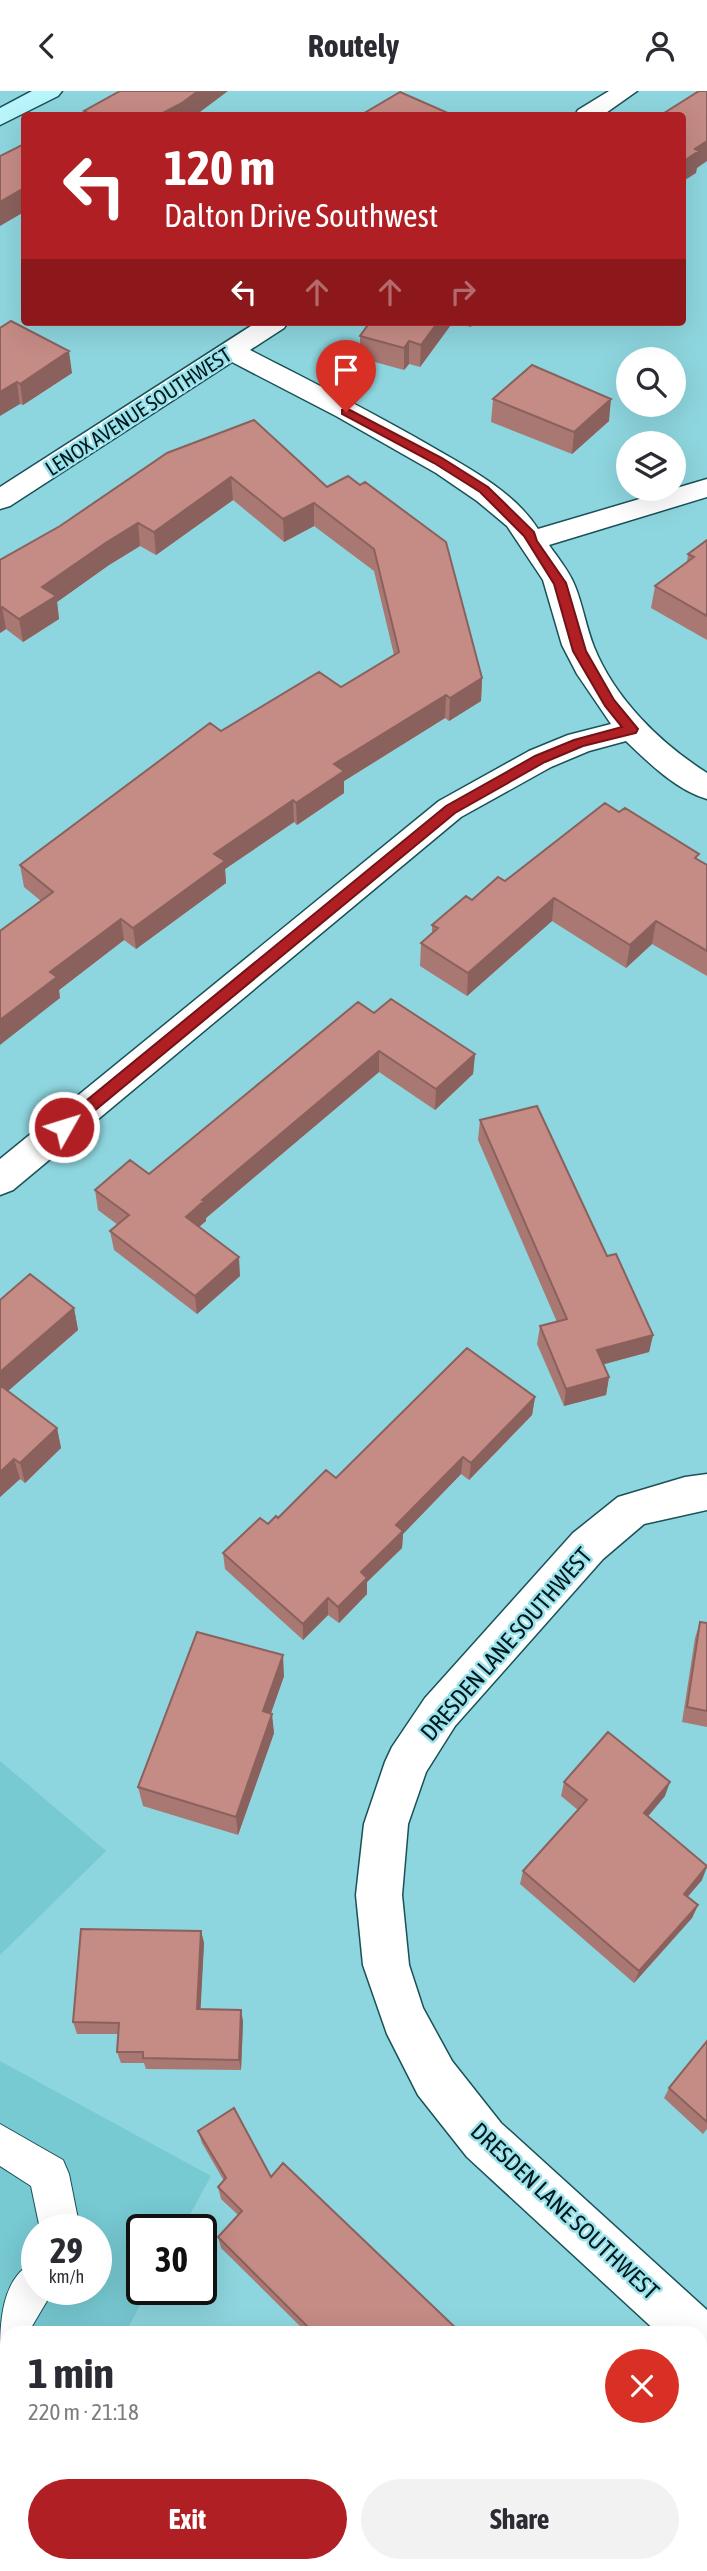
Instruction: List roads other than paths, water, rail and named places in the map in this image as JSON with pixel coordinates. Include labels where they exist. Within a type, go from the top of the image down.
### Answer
[{"type":"street","points":[[0,118],[50,91]]},
{"type":"street","points":[[592,112],[625,91]]},
{"type":"street","name":"LENOX AVENUE SOUTHWEST","points":[[0,499],[269,326]]},
{"type":"street","points":[[231,351],[449,468],[484,489],[506,509],[530,535],[531,541],[560,583],[579,651],[609,703],[631,729],[673,768],[707,788]]},
{"type":"street","points":[[531,541],[707,488]]},
{"type":"street","points":[[0,1180],[450,809],[540,759],[579,743],[631,729]]},
{"type":"street","name":"DRESDEN LANE SOUTHWEST","points":[[687,2326],[484,2140],[435,2078],[403,2018],[386,1965],[379,1895],[386,1824],[407,1762],[440,1712],[588,1546],[632,1510],[685,1495],[707,1492]]},
{"type":"lane","points":[[0,2144],[49,2174],[57,2214]]},
{"type":"lane","points":[[9,2326],[22,2305]]}]
